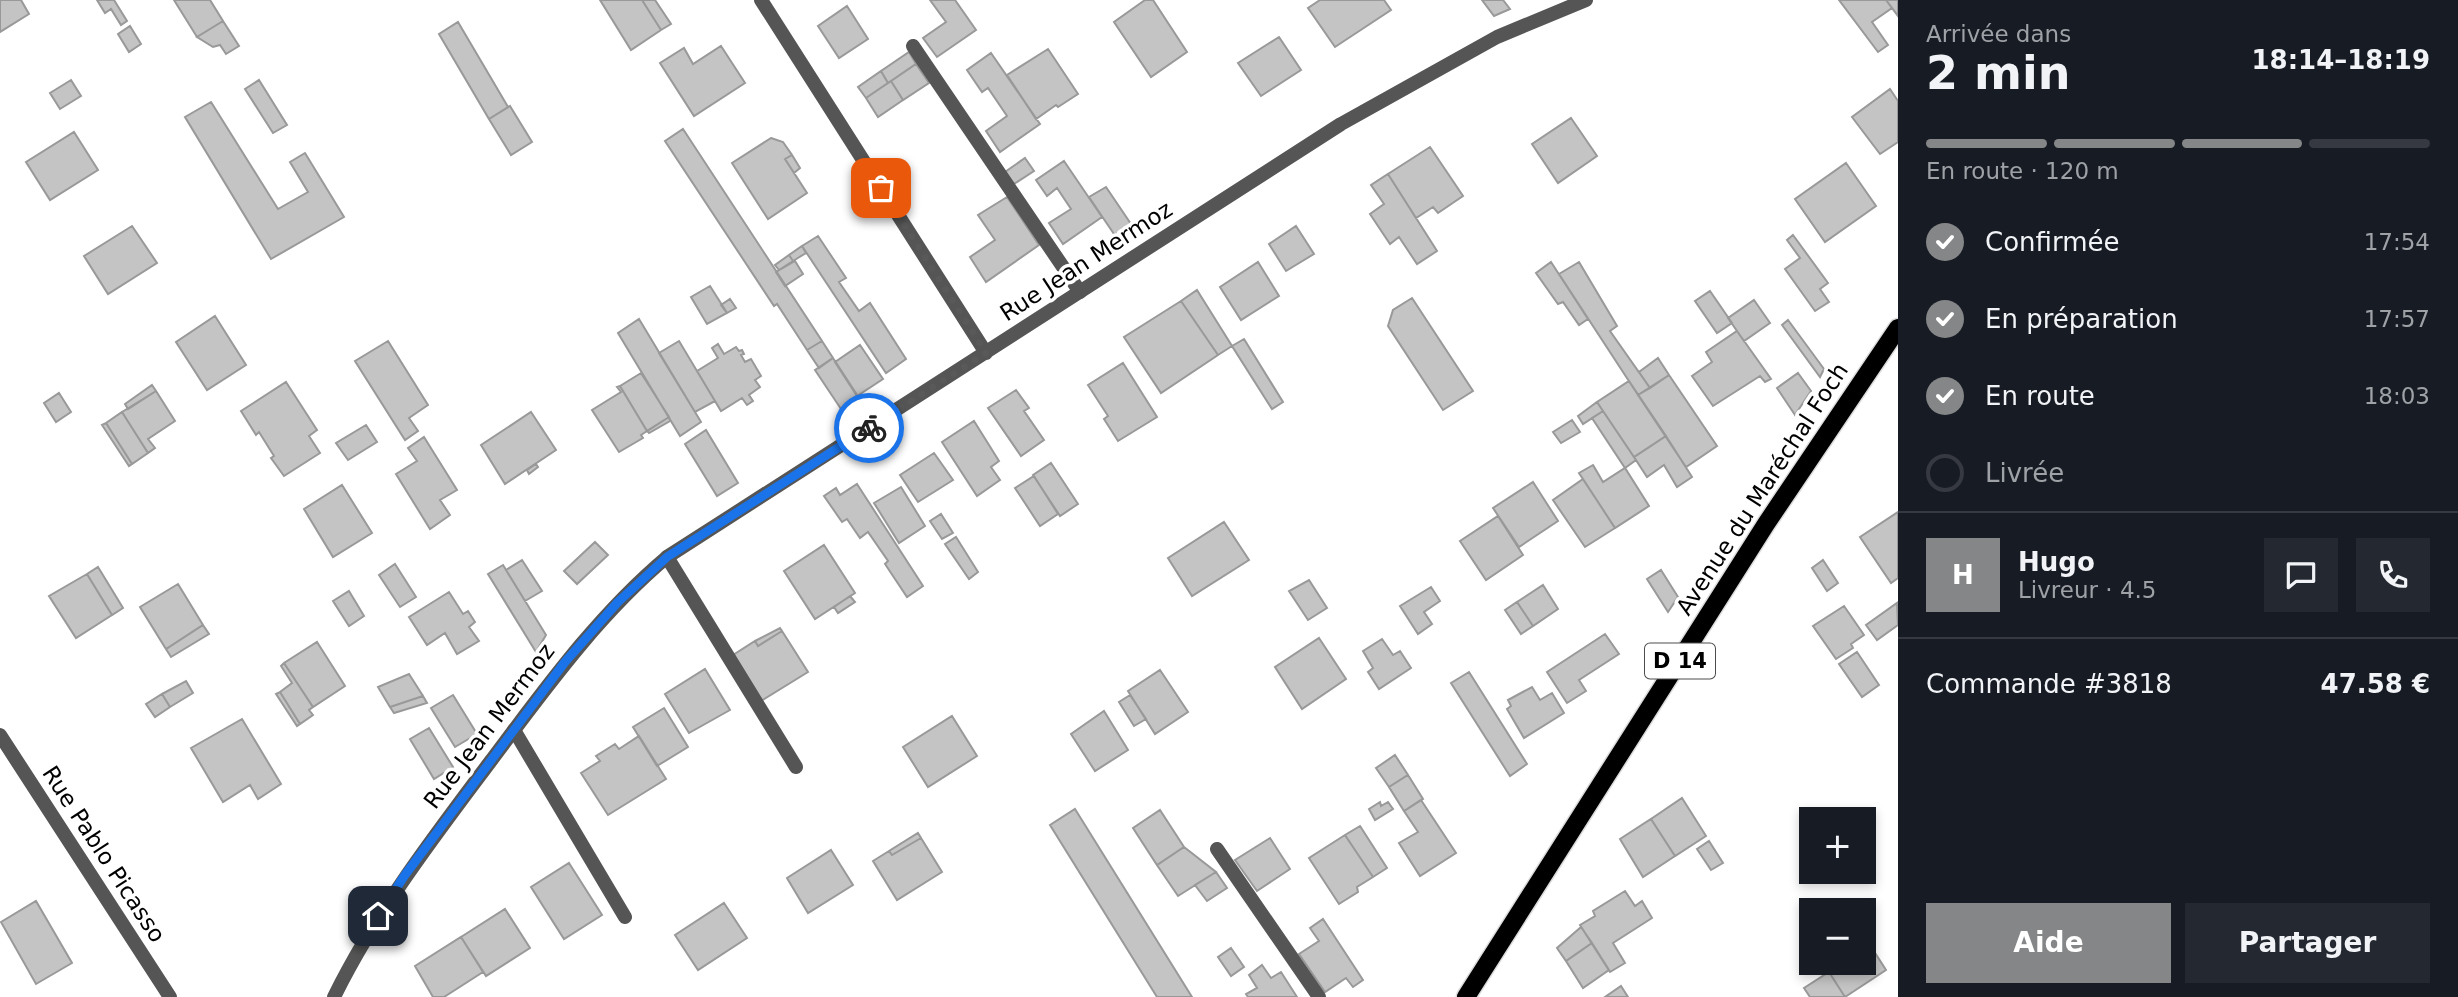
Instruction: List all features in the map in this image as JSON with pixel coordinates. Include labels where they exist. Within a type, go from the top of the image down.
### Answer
[{"type":"main road","name":"Avenue du Maréchal Foch","points":[[1466,997],[1766,524],[1898,328]]},
{"type":"street","points":[[761,0],[986,353]]},
{"type":"street","name":"Rue Jean Mermoz","points":[[334,997],[378,916],[405,875],[565,662],[605,615],[667,557],[1341,124],[1497,37],[1586,0]]},
{"type":"street","points":[[913,46],[1080,292]]},
{"type":"street","points":[[667,557],[796,767]]},
{"type":"street","points":[[514,730],[625,917]]},
{"type":"street","name":"Rue Pablo Picasso","points":[[0,735],[170,997]]},
{"type":"street","points":[[1217,849],[1319,997]]},
{"type":"building","points":[[0,0],[21,0],[29,14],[0,32]]},
{"type":"building","points":[[97,0],[114,0],[127,21],[121,25],[111,9],[105,13]]},
{"type":"building","points":[[174,0],[210,0],[223,21],[197,37]]},
{"type":"building","points":[[600,0],[642,0],[661,30],[631,50]]},
{"type":"building","points":[[642,0],[655,0],[671,24],[661,30]]},
{"type":"building","points":[[930,0],[955,0],[976,30],[937,57],[923,38],[946,22]]},
{"type":"building","points":[[1145,0],[1153,0],[1187,52],[1151,77],[1114,22]]},
{"type":"building","points":[[1320,0],[1384,0],[1391,10],[1335,47],[1308,8]]},
{"type":"building","points":[[1482,0],[1503,0],[1510,9],[1494,16]]},
{"type":"building","points":[[1839,0],[1886,0],[1892,8],[1872,22],[1888,45],[1878,52]]},
{"type":"building","points":[[1886,0],[1898,0],[1898,16]]},
{"type":"building","points":[[847,6],[868,39],[839,58],[818,26]]},
{"type":"building","points":[[223,21],[239,46],[226,54],[220,45],[213,47],[197,37]]},
{"type":"building","points":[[458,22],[508,107],[489,119],[439,34]]},
{"type":"building","points":[[130,26],[141,44],[129,52],[118,34]]},
{"type":"building","points":[[1279,37],[1301,70],[1261,96],[1238,63]]},
{"type":"building","points":[[721,46],[745,83],[694,116],[660,63],[684,48],[693,64]]},
{"type":"building","points":[[1048,49],[1078,94],[1036,119],[1007,75]]},
{"type":"building","points":[[909,52],[916,64],[888,83],[881,71]]},
{"type":"building","points":[[991,53],[1040,124],[1000,152],[986,131],[1007,116],[988,88],[982,92],[967,70]]},
{"type":"building","points":[[916,64],[929,83],[903,100],[891,81]]},
{"type":"building","points":[[881,71],[888,83],[866,98],[858,87]]},
{"type":"building","points":[[71,80],[81,96],[60,109],[50,93]]},
{"type":"building","points":[[259,80],[287,125],[273,133],[245,89]]},
{"type":"building","points":[[891,81],[903,100],[878,117],[866,98]]},
{"type":"building","points":[[1890,89],[1898,101],[1898,142],[1880,154],[1852,117]]},
{"type":"building","points":[[211,102],[278,209],[308,192],[290,162],[305,153],[344,217],[271,259],[185,117]]},
{"type":"building","points":[[510,106],[532,142],[511,155],[489,119]]},
{"type":"building","points":[[1571,118],[1597,156],[1558,183],[1532,144]]},
{"type":"building","points":[[683,129],[822,341],[807,350],[777,304],[774,306],[665,141]]},
{"type":"building","points":[[74,132],[98,170],[50,200],[26,162]]},
{"type":"building","points":[[771,138],[783,142],[792,155],[785,159],[807,193],[768,219],[732,163]]},
{"type":"building","points":[[1430,147],[1463,196],[1438,213],[1433,207],[1416,218],[1388,174]]},
{"type":"building","points":[[792,155],[800,168],[794,173],[785,159]]},
{"type":"building","points":[[1025,158],[1034,171],[1014,184],[1005,172]]},
{"type":"building","points":[[1064,161],[1102,217],[1063,244],[1049,223],[1071,209],[1057,188],[1047,196],[1036,180]]},
{"type":"building","points":[[1846,163],[1876,206],[1825,242],[1795,199]]},
{"type":"building","points":[[1388,174],[1437,251],[1417,264],[1399,237],[1390,244],[1370,214],[1384,204],[1371,185]]},
{"type":"building","points":[[1106,187],[1135,230],[1118,240],[1089,197]]},
{"type":"building","points":[[1007,197],[1039,245],[986,282],[970,257],[995,240],[978,215]]},
{"type":"building","points":[[132,226],[157,263],[108,294],[84,256]]},
{"type":"building","points":[[1296,226],[1314,254],[1286,271],[1269,244]]},
{"type":"building","points":[[1793,235],[1828,283],[1820,289],[1829,302],[1815,311],[1785,269],[1800,258],[1787,240]]},
{"type":"building","points":[[818,236],[846,278],[839,282],[859,311],[870,303],[906,359],[886,373],[802,246]]},
{"type":"building","points":[[802,246],[806,253],[793,261],[789,255]]},
{"type":"building","points":[[789,255],[793,261],[779,270],[775,265]]},
{"type":"building","points":[[795,261],[803,274],[785,286],[776,272]]},
{"type":"building","points":[[1258,262],[1279,296],[1241,320],[1220,287]]},
{"type":"building","points":[[1551,262],[1588,319],[1579,325],[1563,302],[1558,304],[1536,273]]},
{"type":"building","points":[[1579,262],[1617,326],[1610,331],[1650,388],[1638,395],[1559,274]]},
{"type":"building","points":[[710,286],[727,313],[707,324],[691,297]]},
{"type":"building","points":[[1197,290],[1232,346],[1218,355],[1181,301]]},
{"type":"building","points":[[1710,291],[1732,323],[1717,333],[1695,301]]},
{"type":"building","points":[[1412,298],[1473,391],[1443,410],[1388,326],[1393,310]]},
{"type":"building","points":[[730,299],[736,308],[727,313],[721,305]]},
{"type":"building","points":[[1754,300],[1770,323],[1744,341],[1728,318]]},
{"type":"building","points":[[1181,301],[1218,355],[1161,393],[1124,337]]},
{"type":"building","points":[[215,316],[246,365],[207,390],[176,342]]},
{"type":"building","points":[[639,319],[701,422],[680,436],[618,333]]},
{"type":"building","points":[[1788,320],[1824,369],[1820,377],[1782,325]]},
{"type":"building","points":[[1737,331],[1771,379],[1765,382],[1760,376],[1713,406],[1692,376],[1712,362],[1706,352]]},
{"type":"building","points":[[1244,339],[1283,402],[1272,409],[1232,346]]},
{"type":"building","points":[[388,341],[428,405],[409,418],[418,431],[405,440],[355,361]]},
{"type":"building","points":[[679,341],[715,401],[695,412],[659,353]]},
{"type":"building","points":[[822,341],[833,358],[819,368],[807,350]]},
{"type":"building","points":[[718,344],[724,354],[736,347],[739,351],[742,350],[744,354],[741,355],[745,362],[751,359],[761,376],[755,380],[760,387],[749,395],[753,401],[747,405],[742,398],[721,411],[697,371],[718,358],[712,348]]},
{"type":"building","points":[[860,345],[883,379],[857,396],[835,362]]},
{"type":"building","points":[[833,358],[863,404],[845,415],[815,370]]},
{"type":"building","points":[[1658,358],[1669,375],[1650,388],[1639,372]]},
{"type":"building","points":[[1123,363],[1157,417],[1118,441],[1104,419],[1108,416],[1088,385]]},
{"type":"building","points":[[641,373],[669,417],[647,431],[620,386]]},
{"type":"building","points":[[1798,373],[1811,391],[1795,415],[1777,388]]},
{"type":"building","points":[[1669,375],[1717,446],[1686,467],[1638,395]]},
{"type":"building","points":[[1629,381],[1666,436],[1634,457],[1597,402]]},
{"type":"building","points":[[286,382],[317,430],[309,436],[320,453],[284,476],[271,458],[274,456],[259,432],[256,435],[241,411]]},
{"type":"building","points":[[152,385],[156,391],[128,409],[125,404]]},
{"type":"building","points":[[620,386],[647,431],[641,435],[643,438],[619,452],[592,410],[621,392],[617,387]]},
{"type":"building","points":[[1016,390],[1029,408],[1024,411],[1044,440],[1021,456],[988,408]]},
{"type":"building","points":[[156,391],[175,421],[148,439],[155,448],[148,453],[122,412]]},
{"type":"building","points":[[59,393],[71,412],[56,422],[44,403]]},
{"type":"building","points":[[1597,402],[1603,411],[1583,424],[1578,416]]},
{"type":"building","points":[[1603,411],[1636,460],[1625,468],[1592,418]]},
{"type":"building","points":[[122,412],[148,453],[132,464],[106,423]]},
{"type":"building","points":[[531,412],[556,450],[505,484],[481,445]]},
{"type":"building","points":[[669,417],[670,421],[649,433],[647,431]]},
{"type":"building","points":[[1572,420],[1580,432],[1561,443],[1553,432]]},
{"type":"building","points":[[974,421],[999,461],[991,467],[1000,480],[977,496],[942,442]]},
{"type":"building","points":[[106,423],[132,464],[129,466],[102,425]]},
{"type":"building","points":[[366,425],[377,442],[348,460],[336,443]]},
{"type":"building","points":[[706,430],[738,483],[717,496],[685,444]]},
{"type":"building","points":[[1666,436],[1692,477],[1677,487],[1664,465],[1647,477],[1634,457]]},
{"type":"building","points":[[424,437],[457,490],[440,500],[450,515],[430,529],[396,474],[417,461],[408,448]]},
{"type":"building","points":[[934,453],[953,480],[918,502],[900,475]]},
{"type":"building","points":[[1051,463],[1078,504],[1060,516],[1033,475]]},
{"type":"building","points":[[536,464],[538,467],[529,474],[527,470]]},
{"type":"building","points":[[1593,465],[1603,482],[1625,468],[1649,506],[1615,528],[1579,473]]},
{"type":"building","points":[[1034,476],[1058,514],[1040,526],[1015,488]]},
{"type":"building","points":[[1583,479],[1615,528],[1585,547],[1553,500]]},
{"type":"building","points":[[1533,482],[1558,521],[1519,547],[1493,508]]},
{"type":"building","points":[[857,484],[923,586],[907,597],[885,564],[888,561],[868,532],[860,538],[847,519],[842,522],[824,496],[836,488],[840,495]]},
{"type":"building","points":[[342,485],[372,533],[333,557],[304,509]]},
{"type":"building","points":[[901,487],[925,526],[899,543],[874,503]]},
{"type":"building","points":[[1898,512],[1898,578],[1891,583],[1860,537]]},
{"type":"building","points":[[941,514],[953,533],[942,539],[930,521]]},
{"type":"building","points":[[1498,516],[1523,555],[1486,580],[1460,541]]},
{"type":"building","points":[[1224,522],[1249,560],[1192,596],[1168,558]]},
{"type":"building","points":[[956,537],[978,572],[969,579],[945,544]]},
{"type":"building","points":[[595,542],[608,555],[577,584],[564,571]]},
{"type":"building","points":[[824,545],[855,593],[815,619],[784,571]]},
{"type":"building","points":[[522,560],[542,591],[525,601],[506,570]]},
{"type":"building","points":[[1823,560],[1838,583],[1827,591],[1812,568]]},
{"type":"building","points":[[395,564],[416,597],[400,607],[379,575]]},
{"type":"building","points":[[503,565],[546,635],[536,652],[488,574]]},
{"type":"building","points":[[98,567],[123,608],[112,615],[87,574]]},
{"type":"building","points":[[1661,570],[1678,597],[1668,612],[1647,579]]},
{"type":"building","points":[[87,574],[112,615],[76,638],[49,596]]},
{"type":"building","points":[[1309,580],[1327,608],[1308,620],[1289,591]]},
{"type":"building","points":[[178,584],[203,625],[166,649],[140,607]]},
{"type":"building","points":[[1543,585],[1558,609],[1533,626],[1517,602]]},
{"type":"building","points":[[1431,587],[1440,601],[1424,612],[1432,624],[1418,634],[1400,606]]},
{"type":"building","points":[[349,591],[364,616],[349,626],[333,601]]},
{"type":"building","points":[[449,592],[463,614],[468,611],[475,622],[469,627],[479,641],[457,654],[445,633],[427,645],[409,617]]},
{"type":"building","points":[[850,596],[855,602],[838,613],[834,607]]},
{"type":"building","points":[[1517,602],[1533,626],[1521,634],[1505,610]]},
{"type":"building","points":[[1897,603],[1898,625],[1877,640],[1866,625]]},
{"type":"building","points":[[1844,606],[1864,635],[1851,644],[1853,648],[1836,659],[1813,626]]},
{"type":"building","points":[[203,625],[209,634],[171,657],[166,649]]},
{"type":"building","points":[[780,628],[782,631],[758,646],[755,641]]},
{"type":"building","points":[[782,631],[808,672],[761,701],[733,655],[755,641],[758,646]]},
{"type":"building","points":[[1605,634],[1619,654],[1579,680],[1586,691],[1567,703],[1547,672]]},
{"type":"building","points":[[1319,638],[1346,679],[1302,709],[1275,667]]},
{"type":"building","points":[[1382,639],[1393,655],[1400,651],[1411,668],[1379,689],[1368,672],[1373,668],[1363,651]]},
{"type":"building","points":[[317,642],[345,686],[313,707],[284,663]]},
{"type":"building","points":[[1857,652],[1879,685],[1862,697],[1839,664]]},
{"type":"building","points":[[284,663],[313,707],[309,710],[313,715],[300,724],[280,692],[292,683],[281,666]]},
{"type":"building","points":[[705,669],[730,710],[689,733],[665,694]]},
{"type":"building","points":[[1160,670],[1188,712],[1155,734],[1128,691]]},
{"type":"building","points":[[1469,672],[1527,764],[1510,776],[1451,683]]},
{"type":"building","points":[[409,674],[423,696],[390,707],[378,687]]},
{"type":"building","points":[[186,681],[193,693],[170,707],[162,694]]},
{"type":"building","points":[[1532,687],[1540,700],[1552,693],[1564,713],[1524,738],[1507,709],[1511,706],[1508,700]]},
{"type":"building","points":[[280,692],[300,724],[297,726],[276,694]]},
{"type":"building","points":[[162,694],[170,707],[155,717],[146,704]]},
{"type":"building","points":[[453,695],[477,734],[455,747],[431,708]]},
{"type":"building","points":[[1130,695],[1146,719],[1134,726],[1119,702]]},
{"type":"building","points":[[423,696],[427,703],[394,713],[390,707]]},
{"type":"building","points":[[664,708],[688,747],[657,766],[633,727]]},
{"type":"building","points":[[1104,711],[1128,750],[1095,771],[1071,734]]},
{"type":"building","points":[[952,716],[977,756],[928,787],[903,747]]},
{"type":"building","points":[[242,719],[281,784],[258,799],[250,785],[223,802],[191,748]]},
{"type":"building","points":[[429,728],[453,767],[434,779],[410,739]]},
{"type":"building","points":[[639,736],[666,779],[608,815],[581,773],[600,761],[596,756],[615,744],[619,749]]},
{"type":"building","points":[[1395,755],[1408,775],[1389,787],[1376,768]]},
{"type":"building","points":[[1408,775],[1423,799],[1404,811],[1389,787]]},
{"type":"building","points":[[1682,798],[1706,836],[1675,856],[1651,819]]},
{"type":"building","points":[[1421,800],[1456,853],[1420,876],[1399,843],[1418,832],[1404,811]]},
{"type":"building","points":[[1380,802],[1381,806],[1388,802],[1393,809],[1375,820],[1369,809]]},
{"type":"building","points":[[1075,809],[1192,997],[1157,997],[1050,825]]},
{"type":"building","points":[[1160,810],[1184,847],[1157,865],[1133,828]]},
{"type":"building","points":[[1651,819],[1675,856],[1643,877],[1620,839]]},
{"type":"building","points":[[1360,826],[1387,868],[1373,877],[1345,835]]},
{"type":"building","points":[[918,833],[921,838],[892,855],[889,851]]},
{"type":"building","points":[[1345,835],[1373,877],[1357,887],[1358,892],[1339,904],[1309,858]]},
{"type":"building","points":[[921,838],[942,872],[897,900],[873,861],[889,851],[892,855]]},
{"type":"building","points":[[1270,838],[1290,869],[1257,891],[1235,860]]},
{"type":"building","points":[[1709,841],[1723,863],[1711,870],[1697,849]]},
{"type":"building","points":[[1184,847],[1216,872],[1178,896],[1157,865]]},
{"type":"building","points":[[831,850],[853,885],[808,913],[787,878]]},
{"type":"building","points":[[569,863],[602,915],[564,939],[531,887]]},
{"type":"building","points":[[1216,872],[1227,888],[1207,901],[1195,885]]},
{"type":"building","points":[[1625,891],[1635,906],[1642,901],[1652,918],[1613,943],[1625,963],[1610,972],[1580,925],[1595,916],[1593,911]]},
{"type":"building","points":[[36,901],[72,963],[36,984],[1,922]]},
{"type":"building","points":[[724,903],[747,938],[698,970],[675,935]]},
{"type":"building","points":[[505,909],[530,948],[486,976],[461,937]]},
{"type":"building","points":[[1323,919],[1363,980],[1353,987],[1346,978],[1325,992],[1299,954],[1319,941],[1310,928]]},
{"type":"building","points":[[1581,927],[1592,943],[1566,961],[1557,948]]},
{"type":"building","points":[[461,937],[483,972],[444,997],[433,997],[415,966]]},
{"type":"building","points":[[1592,943],[1609,970],[1583,988],[1566,961]]},
{"type":"building","points":[[1231,948],[1244,967],[1231,976],[1218,957]]},
{"type":"building","points":[[1876,954],[1886,970],[1845,997],[1831,975],[1876,975]]},
{"type":"building","points":[[1262,965],[1271,978],[1281,972],[1297,997],[1248,997],[1246,994],[1257,988],[1249,975]]},
{"type":"building","points":[[1824,975],[1831,975],[1845,997],[1810,997],[1804,988]]},
{"type":"building","points":[[1621,986],[1628,997],[1605,997]]},
{"type":"way so far","points":[[869,428],[986,353],[881,188]]},
{"type":"route","points":[[378,916],[405,875],[565,662],[618,602],[667,557],[869,428]]}]
